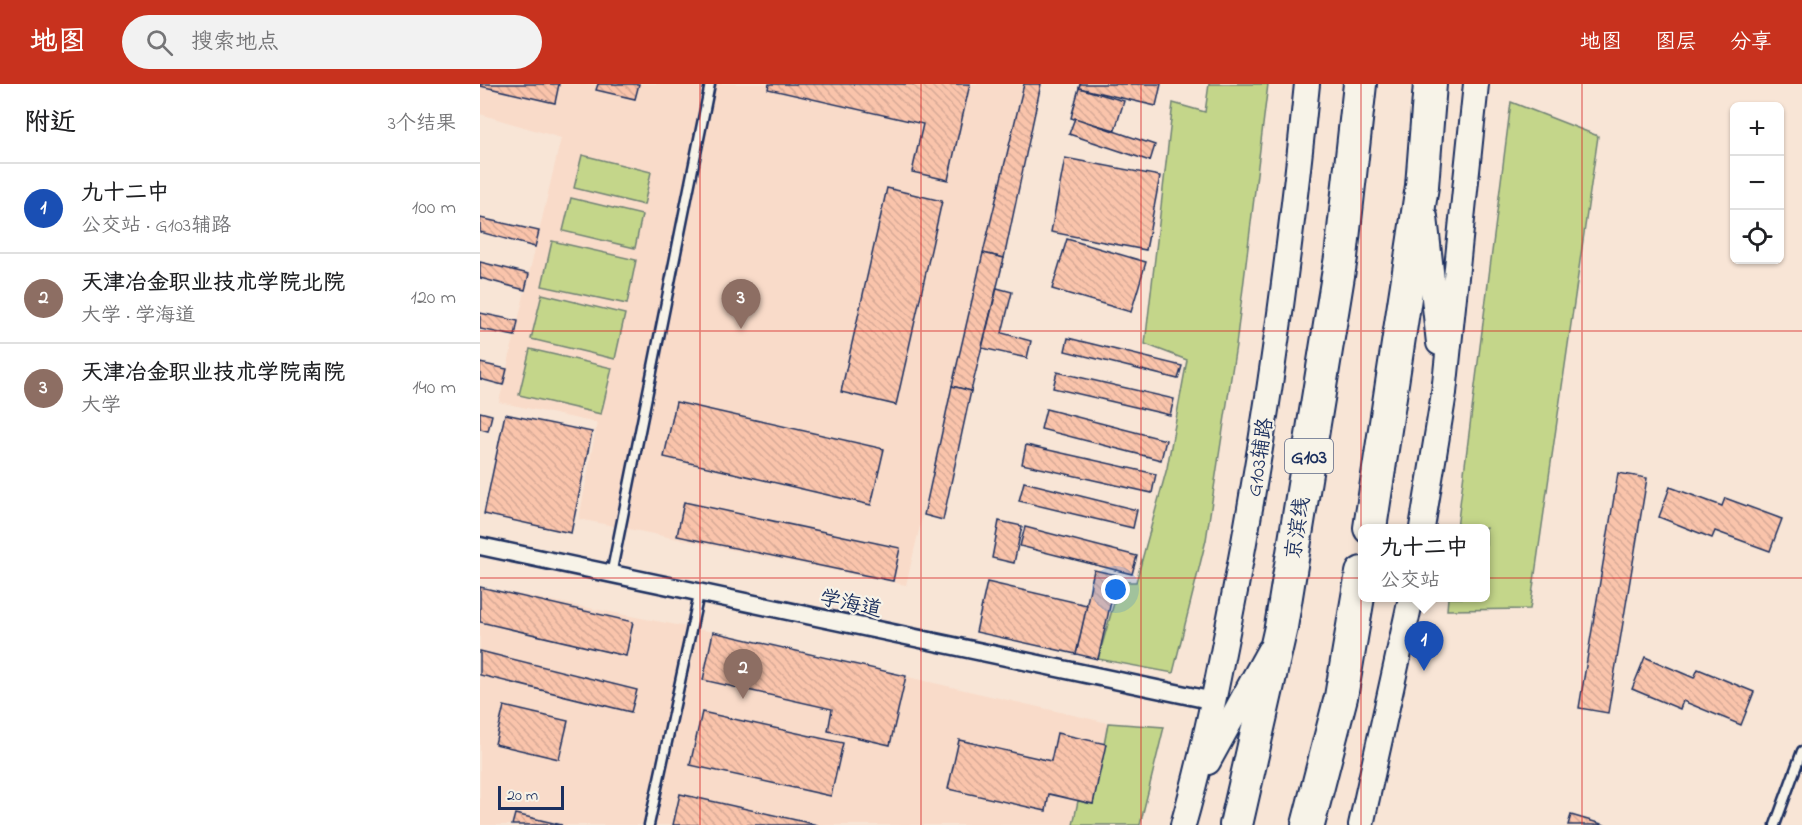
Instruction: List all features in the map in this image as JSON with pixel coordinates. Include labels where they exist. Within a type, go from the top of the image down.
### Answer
[{"type":"highway","name":"京滨线","points":[[1236,825],[1281,627],[1341,257],[1360,84]]},
{"type":"highway","points":[[1371,524],[1422,186],[1430,84]]},
{"type":"highway","points":[[1308,825],[1341,698],[1358,597]]},
{"type":"street","name":"G103辅路","points":[[1184,825],[1214,701],[1259,464],[1298,169],[1306,84]]},
{"type":"street","points":[[1423,524],[1444,393],[1476,84]]},
{"type":"street","points":[[1422,186],[1444,393]]},
{"type":"street","name":"学海道","points":[[480,546],[1214,701]]},
{"type":"street","points":[[1361,825],[1406,632],[1410,602]]},
{"type":"street","points":[[1194,788],[1281,627]]},
{"type":"lane","points":[[611,575],[710,84]]},
{"type":"lane","points":[[649,825],[699,594]]},
{"type":"lane","points":[[1775,825],[1802,751]]},
{"type":"shaded area","points":[[480,84],[1024,84],[906,585],[579,519],[597,423],[499,402],[561,138],[480,114]]},
{"type":"shaded area","points":[[480,587],[713,632],[1108,723],[1093,804],[1078,801],[1073,825],[480,825]]},
{"type":"green space","points":[[1209,84],[1268,84],[1236,345],[1206,540],[1173,673],[1098,659],[1120,582],[1136,582],[1167,468],[1187,360],[1145,344],[1173,103],[1205,112]]},
{"type":"green space","points":[[1511,102],[1598,136],[1530,609],[1447,610],[1448,602],[1490,602],[1490,524],[1458,524]]},
{"type":"green space","points":[[582,155],[651,172],[644,205],[574,188]]},
{"type":"green space","points":[[571,198],[642,215],[635,248],[563,231]]},
{"type":"green space","points":[[552,241],[636,260],[627,304],[542,286]]},
{"type":"green space","points":[[542,294],[625,314],[615,359],[531,339]]},
{"type":"green space","points":[[530,349],[612,368],[601,414],[519,395]]},
{"type":"green space","points":[[1108,723],[1164,727],[1140,825],[1073,825],[1078,801],[1093,804]]},
{"type":"building","points":[[480,84],[559,84],[555,103],[480,86]]},
{"type":"building","points":[[598,84],[639,84],[635,99],[596,90]]},
{"type":"building","points":[[769,84],[970,84],[948,180],[912,172],[923,124],[768,89]]},
{"type":"building","points":[[1024,84],[1041,84],[1004,258],[983,253]]},
{"type":"building","points":[[1080,84],[1161,84],[1156,106],[1079,88]]},
{"type":"building","points":[[1079,88],[1124,101],[1115,130],[1071,118]]},
{"type":"building","points":[[1075,118],[1155,145],[1150,161],[1069,134]]},
{"type":"building","points":[[1065,158],[1160,176],[1146,250],[1051,232]]},
{"type":"building","points":[[887,188],[942,201],[896,405],[841,392]]},
{"type":"building","points":[[480,218],[539,231],[535,247],[480,232]]},
{"type":"building","points":[[1067,239],[1146,262],[1131,312],[1052,289]]},
{"type":"building","points":[[983,253],[1004,258],[971,391],[952,386]]},
{"type":"building","points":[[480,262],[529,274],[525,290],[480,278]]},
{"type":"building","points":[[997,288],[1012,292],[1002,333],[1031,341],[1027,358],[982,348]]},
{"type":"building","points":[[480,313],[518,321],[515,336],[480,329]]},
{"type":"building","points":[[1068,338],[1182,366],[1178,379],[1065,351]]},
{"type":"building","points":[[480,363],[507,369],[503,385],[480,379]]},
{"type":"building","points":[[1057,372],[1174,399],[1170,415],[1053,388]]},
{"type":"building","points":[[952,386],[971,391],[943,520],[924,515]]},
{"type":"building","points":[[676,402],[884,449],[871,505],[664,457]]},
{"type":"building","points":[[1046,409],[1166,440],[1161,460],[1041,429]]},
{"type":"building","points":[[480,412],[492,415],[488,431],[480,429]]},
{"type":"building","points":[[505,414],[592,432],[571,533],[484,514]]},
{"type":"building","points":[[1026,445],[1156,474],[1152,493],[1022,464]]},
{"type":"building","points":[[1618,473],[1647,478],[1608,713],[1579,708]]},
{"type":"building","points":[[1024,482],[1137,510],[1133,528],[1019,501]]},
{"type":"building","points":[[1670,487],[1722,506],[1725,498],[1782,519],[1770,551],[1715,531],[1712,538],[1659,517]]},
{"type":"building","points":[[684,502],[900,548],[893,581],[677,536]]},
{"type":"building","points":[[999,521],[1022,526],[1014,563],[992,558]]},
{"type":"building","points":[[1025,527],[1137,556],[1132,574],[1020,546]]},
{"type":"building","points":[[1094,570],[1117,575],[1098,659],[1076,654]]},
{"type":"building","points":[[987,582],[1087,605],[1076,654],[976,632]]},
{"type":"building","points":[[480,587],[633,622],[626,656],[480,622]]},
{"type":"building","points":[[713,632],[906,676],[890,745],[828,731],[832,709],[703,680]]},
{"type":"building","points":[[480,651],[637,690],[631,712],[480,675]]},
{"type":"building","points":[[1645,657],[1694,678],[1698,669],[1754,692],[1741,725],[1683,701],[1680,709],[1632,689]]},
{"type":"building","points":[[504,706],[568,721],[559,759],[495,744]]},
{"type":"building","points":[[702,712],[843,743],[831,796],[690,765]]},
{"type":"building","points":[[1057,733],[1106,744],[1093,804],[1049,794],[1046,811],[948,789],[959,740],[1051,761]]},
{"type":"building","points":[[680,794],[818,825],[673,825]]},
{"type":"building","points":[[515,814],[562,825],[512,825]]},
{"type":"building","points":[[1571,815],[1605,825],[1568,825]]},
{"type":"place","name":"天津冶金职业技术学院南院","points":[[741,329]]},
{"type":"place","name":"九十二中","points":[[1424,671]]},
{"type":"place","name":"天津冶金职业技术学院北院","points":[[743,699]]}]
